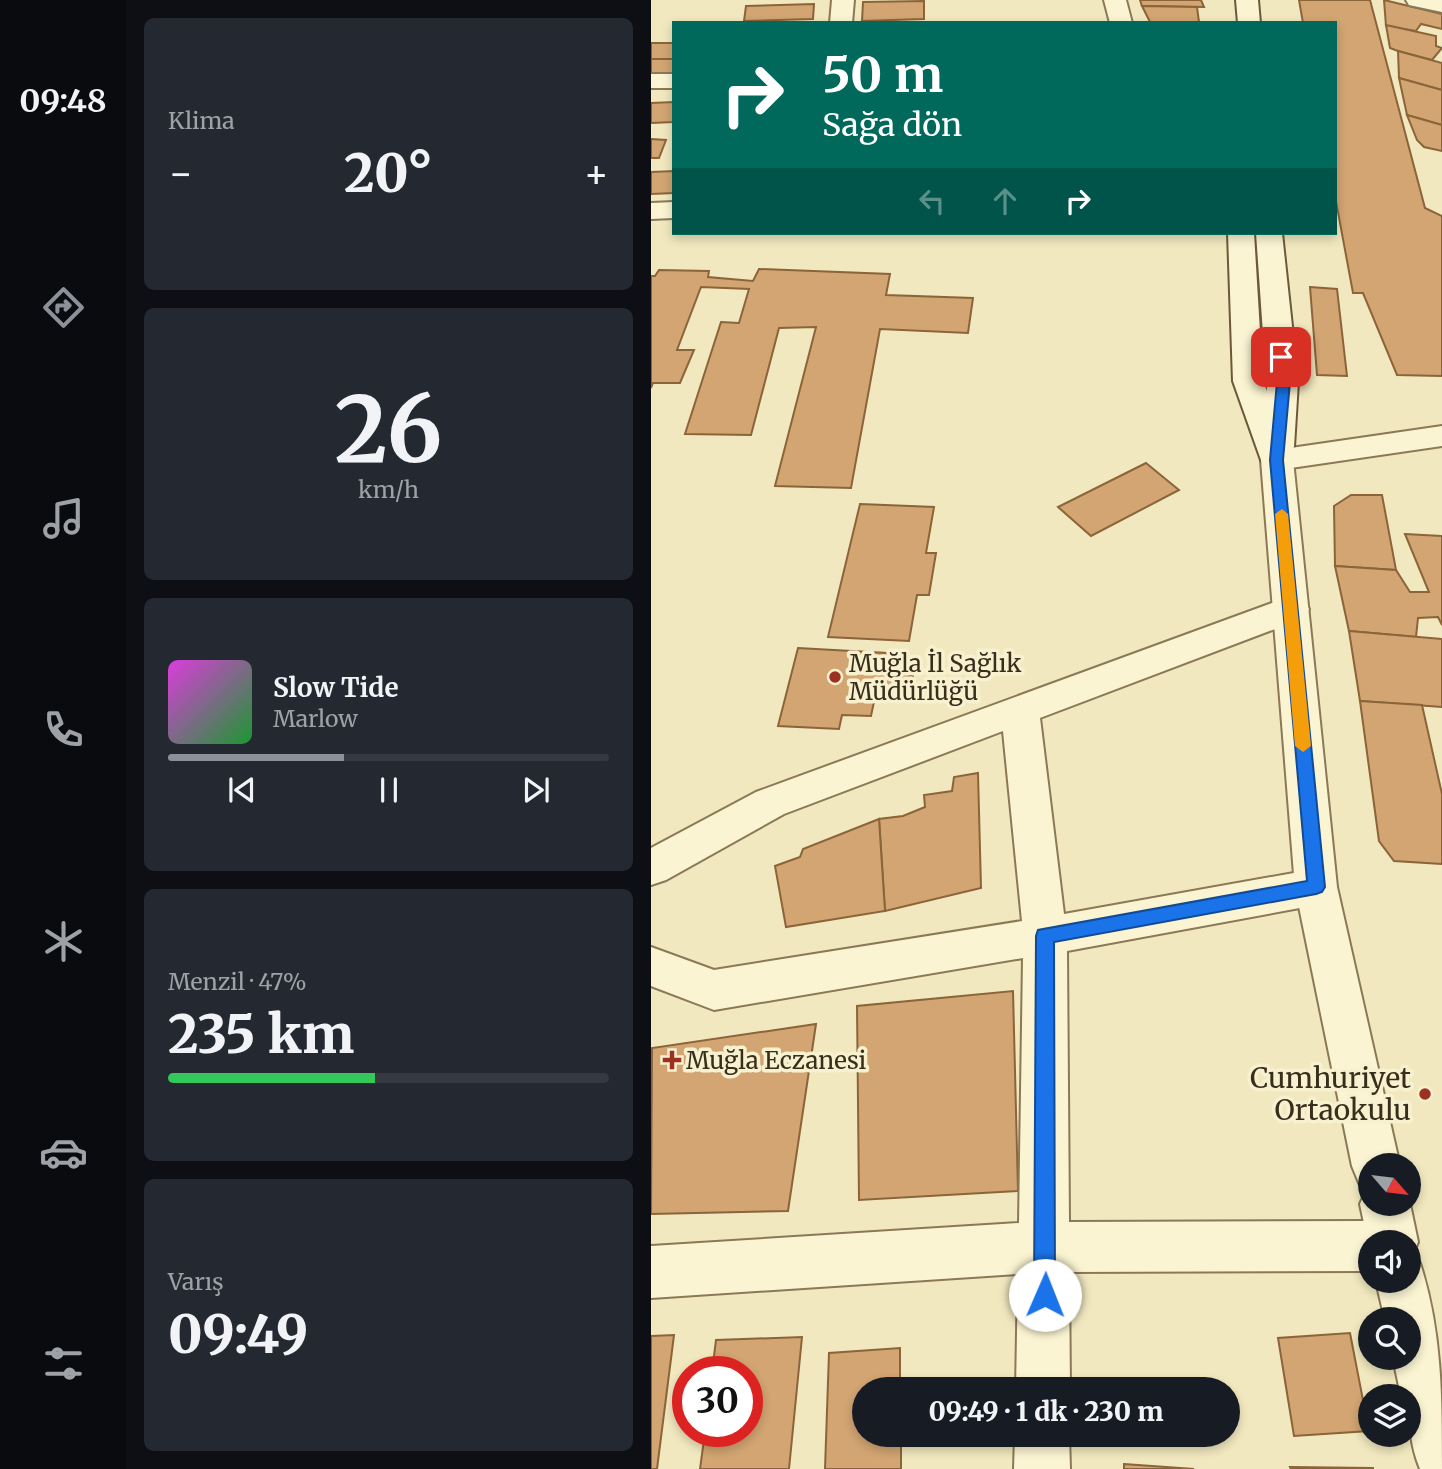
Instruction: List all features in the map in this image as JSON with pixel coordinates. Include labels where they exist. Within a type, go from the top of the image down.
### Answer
[{"type":"street","points":[[841,21],[843,0]]},
{"type":"street","points":[[1115,0],[1120,21]]},
{"type":"street","points":[[1247,0],[1249,21]]},
{"type":"street","points":[[1417,0],[1442,6]]},
{"type":"street","points":[[651,81],[672,81]]},
{"type":"street","points":[[651,211],[672,211]]},
{"type":"street","points":[[1241,235],[1248,381],[1276,460]]},
{"type":"street","points":[[1269,235],[1283,382],[1276,460],[1316,887],[1373,1153]]},
{"type":"street","points":[[1276,460],[1437,443]]},
{"type":"street","points":[[651,868],[770,803],[1291,609]]},
{"type":"street","points":[[1020,709],[1045,936],[1046,1247],[1043,1377]]},
{"type":"street","points":[[651,966],[714,990],[1045,936],[1316,887]]},
{"type":"street","points":[[651,1272],[1046,1247],[1358,1246]]},
{"type":"street","points":[[1405,1293],[1442,1456]]},
{"type":"street","points":[[1042,1447],[1042,1469]]},
{"type":"building","points":[[1140,0],[1201,0],[1204,7],[1142,6]]},
{"type":"building","points":[[1299,0],[1370,0],[1425,208],[1442,216],[1442,376],[1397,375],[1363,293],[1353,293],[1337,207],[1337,21],[1303,21]]},
{"type":"building","points":[[1384,0],[1442,14],[1442,29],[1421,24],[1416,31],[1386,26]]},
{"type":"building","points":[[924,1],[924,19],[862,21],[863,2]]},
{"type":"building","points":[[814,4],[813,19],[744,21],[746,6]]},
{"type":"building","points":[[1142,6],[1197,7],[1199,21],[1150,21]]},
{"type":"building","points":[[1386,25],[1436,36],[1436,46],[1442,48],[1432,60],[1390,48]]},
{"type":"building","points":[[651,43],[672,43],[672,59],[651,59]]},
{"type":"building","points":[[1398,51],[1442,63],[1442,90],[1399,78]]},
{"type":"building","points":[[651,59],[672,59],[672,75],[651,76]]},
{"type":"building","points":[[1399,78],[1442,90],[1442,125],[1407,115]]},
{"type":"building","points":[[672,102],[672,122],[651,123],[651,103]]},
{"type":"building","points":[[1407,115],[1442,125],[1442,151],[1424,147],[1417,140]]},
{"type":"building","points":[[651,139],[666,140],[659,158],[651,158]]},
{"type":"building","points":[[672,171],[672,193],[651,194],[651,172]]},
{"type":"building","points":[[759,269],[890,274],[886,295],[973,298],[968,333],[880,329],[851,488],[775,486],[816,327],[779,328],[751,435],[685,434],[721,322],[739,323],[749,289],[701,287],[677,350],[694,350],[680,383],[653,383],[651,388],[651,276],[655,276],[659,270],[709,271],[708,277],[753,281]]},
{"type":"building","points":[[1310,287],[1337,289],[1347,376],[1317,375]]},
{"type":"building","points":[[1146,463],[1179,490],[1091,536],[1058,507]]},
{"type":"building","points":[[1351,495],[1382,495],[1396,570],[1335,566],[1334,506]]},
{"type":"building","points":[[860,504],[934,507],[926,553],[936,553],[929,595],[917,595],[909,641],[828,637]]},
{"type":"building","points":[[1405,534],[1442,536],[1442,625],[1438,617],[1418,618],[1416,637],[1349,631],[1335,566],[1396,570],[1410,592],[1429,592]]},
{"type":"building","points":[[1349,631],[1442,639],[1442,707],[1360,701]]},
{"type":"building","points":[[798,648],[905,654],[901,674],[913,675],[910,694],[876,692],[871,716],[842,715],[839,729],[778,726]]},
{"type":"building","points":[[1360,701],[1422,705],[1442,794],[1442,864],[1394,861],[1379,841]]},
{"type":"building","points":[[978,773],[981,888],[885,911],[879,819],[903,816],[925,807],[924,795],[952,791],[954,777]]},
{"type":"building","points":[[879,819],[885,911],[786,927],[775,866],[800,857],[803,849]]},
{"type":"building","points":[[1013,991],[1018,1191],[859,1200],[857,1006]]},
{"type":"building","points":[[816,1024],[788,1211],[651,1214],[652,1048]]},
{"type":"building","points":[[1350,1333],[1360,1384],[1358,1432],[1294,1436],[1278,1338]]},
{"type":"building","points":[[674,1335],[657,1469],[651,1469],[651,1336]]},
{"type":"building","points":[[802,1337],[789,1469],[700,1469],[703,1447],[763,1447],[763,1356],[714,1356],[716,1340]]},
{"type":"building","points":[[900,1348],[900,1377],[852,1377],[852,1447],[901,1447],[901,1469],[825,1469],[829,1353]]},
{"type":"building","points":[[1124,1464],[1194,1469],[1124,1469]]},
{"type":"building","points":[[1290,1467],[1373,1468],[1373,1469],[1291,1469]]},
{"type":"slow traffic","points":[[1282,514],[1303,746]]},
{"type":"place","name":"Muğla İl Sağlık Müdürlüğü","points":[[835,677]]},
{"type":"place","name":"Muğla Eczanesi","points":[[672,1060]]},
{"type":"place","name":"Cumhuriyet Ortaokulu","points":[[1425,1094]]},
{"type":"route","points":[[1045,1295],[1045,936],[1316,887],[1276,460],[1283,382],[1281,357]]}]
